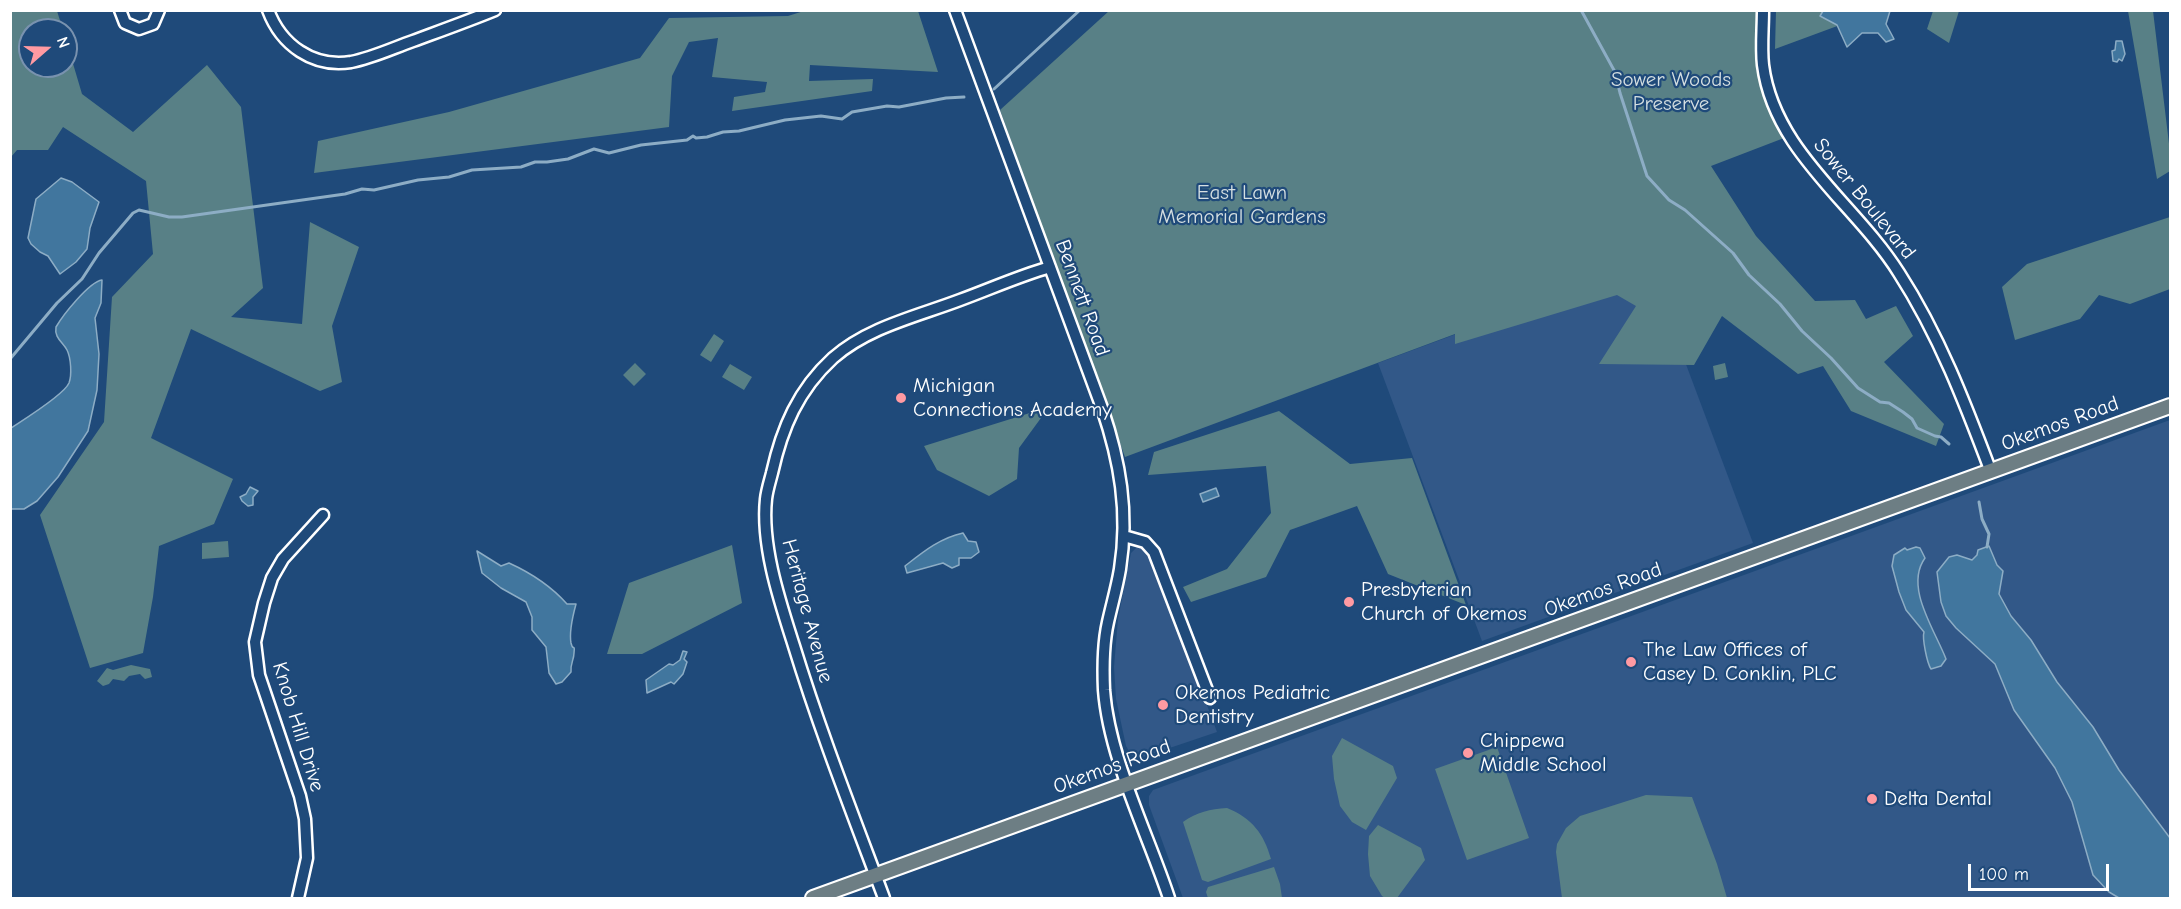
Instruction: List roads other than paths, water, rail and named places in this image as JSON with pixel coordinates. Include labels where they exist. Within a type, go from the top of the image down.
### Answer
[{"type":"main road","name":"Okemos Road","points":[[813,898],[2170,406]]},
{"type":"street","points":[[120,10],[125,23],[139,29],[153,24],[159,10]]},
{"type":"street","points":[[268,10],[282,36],[297,49],[314,58],[341,63],[367,57],[495,10]]},
{"type":"street","name":"Bennett Road","points":[[955,10],[1114,443],[1123,489],[1124,536],[1120,570],[1105,641],[1104,693],[1110,725],[1128,784],[1169,898]]},
{"type":"street","name":"Sower Boulevard","points":[[1763,10],[1763,65],[1768,90],[1790,137],[1870,233],[1917,301],[1961,391],[1991,472]]},
{"type":"street","name":"Heritage Avenue","points":[[884,898],[812,703],[783,613],[767,534],[766,499],[779,440],[791,412],[806,388],[834,358],[860,340],[892,324],[1050,267]]},
{"type":"street","name":"Knob Hill Drive","points":[[298,898],[307,858],[305,819],[300,796],[259,675],[255,642],[272,578],[283,559],[323,515]]},
{"type":"street","points":[[1124,536],[1145,542],[1154,552],[1210,698]]},
{"type":"waterway","points":[[994,89],[1080,10]]},
{"type":"waterway","points":[[1581,10],[1615,72],[1647,176],[1669,200],[1685,210],[1733,253],[1749,275],[1780,304],[1802,331],[1858,388],[1880,402],[1889,403],[1912,419],[1917,428],[1941,437],[1949,444]]},
{"type":"waterway","points":[[10,359],[57,303],[82,279],[99,253],[133,213],[139,210],[169,217],[182,217],[345,194],[362,189],[374,190],[418,180],[449,177],[472,170],[521,167],[535,162],[568,159],[594,149],[609,153],[641,145],[687,140],[693,136],[707,137],[785,120],[821,116],[842,119],[852,112],[964,97]]},
{"type":"waterway","points":[[1979,502],[1982,519],[1989,534],[1987,547]]},
{"type":"place","name":"Michigan Connections Academy","points":[[901,398]]},
{"type":"place","name":"Presbyterian Church of Okemos","points":[[1349,602]]},
{"type":"place","name":"The Law Offices of Casey D. Conklin, PLC","points":[[1631,662]]},
{"type":"place","name":"Okemos Pediatric Dentistry","points":[[1163,705]]},
{"type":"place","name":"Chippewa Middle School","points":[[1468,753]]},
{"type":"place","name":"Delta Dental","points":[[1872,799]]},
{"type":"park label","name":"Sower Woods Preserve","points":[[1671,92]]},
{"type":"park label","name":"East Lawn Memorial Gardens","points":[[1242,205]]}]
